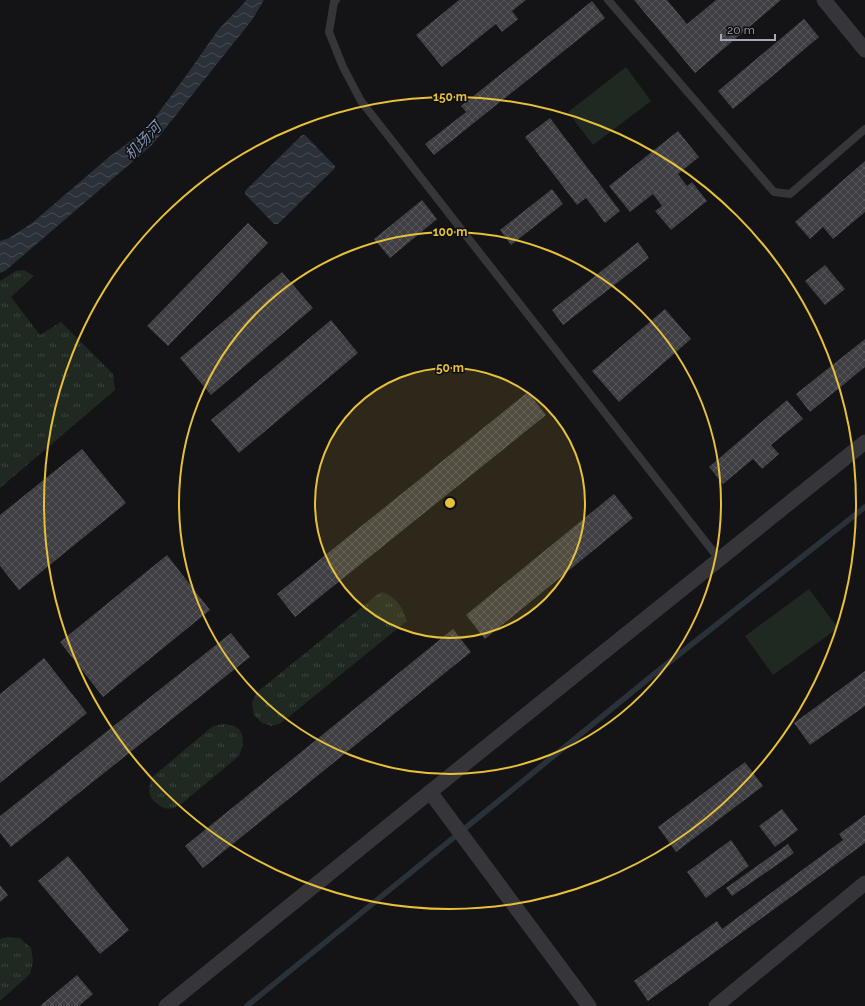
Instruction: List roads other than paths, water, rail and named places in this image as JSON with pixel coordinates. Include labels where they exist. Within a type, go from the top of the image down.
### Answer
[{"type":"street","points":[[824,0],[865,50]]},
{"type":"street","points":[[166,1006],[865,442]]},
{"type":"street","points":[[430,792],[589,1006]]},
{"type":"street","points":[[716,1006],[865,883]]},
{"type":"lane","points":[[336,0],[334,2],[329,32],[343,67],[361,101],[719,560]]},
{"type":"lane","points":[[608,0],[774,192],[790,194],[865,129]]},
{"type":"water","name":"机场河","points":[[246,0],[264,0],[252,20],[152,145],[5,271],[0,273],[0,241],[9,238],[32,223],[109,157],[136,137],[153,120],[218,30]]},
{"type":"water","points":[[302,135],[305,135],[335,166],[335,168],[278,224],[274,224],[245,194],[245,191]]},
{"type":"waterway","points":[[247,1006],[653,675],[865,507]]}]
